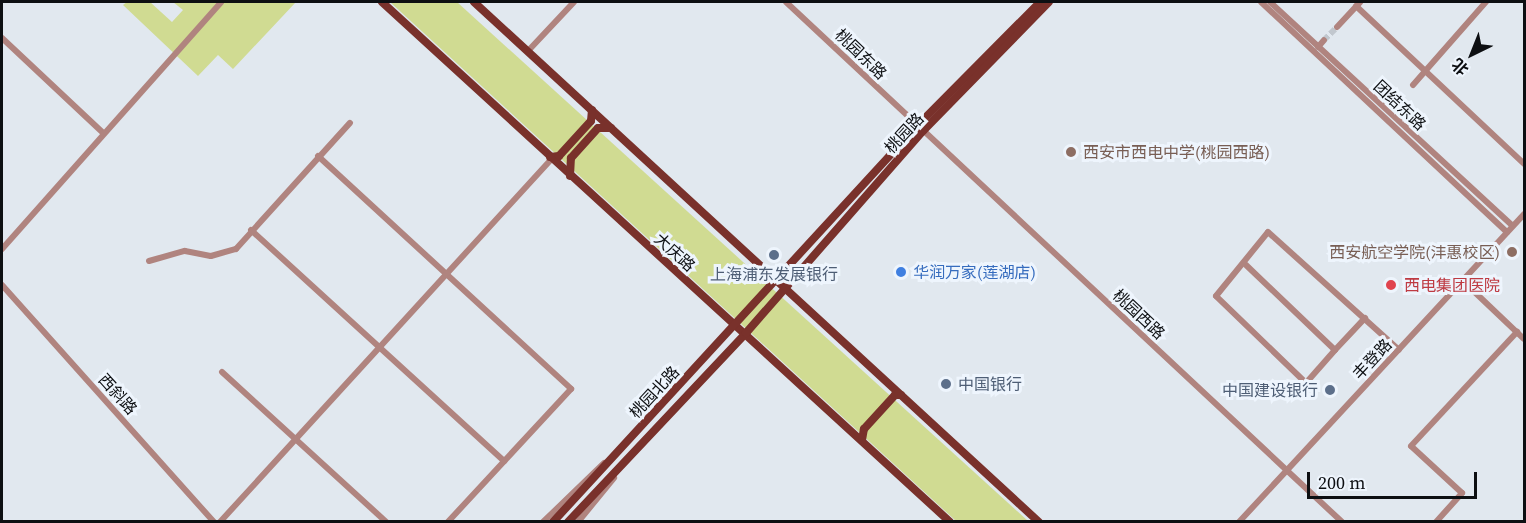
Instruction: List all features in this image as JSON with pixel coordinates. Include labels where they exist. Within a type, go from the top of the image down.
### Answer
[{"type":"main road","name":"大庆路","points":[[382,2],[950,522]]},
{"type":"main road","points":[[474,2],[1039,522]]},
{"type":"main road","name":"桃园路","points":[[776,281],[1040,2]]},
{"type":"main road","name":"桃园路","points":[[783,288],[920,129],[1049,2]]},
{"type":"main road","points":[[550,158],[559,156],[591,121],[592,110]]},
{"type":"main road","points":[[570,176],[569,162],[584,143],[598,128],[612,129]]},
{"type":"main road","name":"桃园北路","points":[[553,522],[776,281]]},
{"type":"main road","name":"桃园北路","points":[[568,522],[746,333],[783,288]]},
{"type":"main road","points":[[852,430],[861,427],[892,386]]},
{"type":"main road","points":[[862,440],[864,429],[895,395],[901,395]]},
{"type":"street","points":[[2,249],[102,132],[221,2]]},
{"type":"street","points":[[528,51],[574,2]]},
{"type":"street","name":"桃园东路","points":[[786,2],[920,129]]},
{"type":"street","points":[[1261,2],[1507,232]]},
{"type":"street","name":"团结东路","points":[[1270,2],[1513,226]]},
{"type":"street","points":[[1413,85],[1486,2]]},
{"type":"street","points":[[1337,27],[1358,4],[1425,72],[1524,164]]},
{"type":"street","points":[[2,38],[102,132]]},
{"type":"street","points":[[1318,47],[1324,40]]},
{"type":"street","points":[[149,261],[185,251],[227,254],[350,123]]},
{"type":"street","name":"桃园西路","points":[[920,129],[1342,522]]},
{"type":"street","points":[[318,156],[571,389],[448,522]]},
{"type":"street","points":[[220,522],[447,275],[550,158]]},
{"type":"street","name":"丰登路","points":[[1239,522],[1524,214]]},
{"type":"street","points":[[251,230],[504,461]]},
{"type":"street","points":[[1365,318],[1306,383],[1216,296],[1246,265],[1248,253],[1268,231],[1365,318],[1399,350]]},
{"type":"street","points":[[1246,265],[1335,350]]},
{"type":"street","points":[[1463,281],[1524,339]]},
{"type":"street","name":"西斜路","points":[[2,285],[214,522]]},
{"type":"street","points":[[1436,522],[1462,493],[1411,446],[1517,332]]},
{"type":"street","points":[[222,372],[386,522]]},
{"type":"street","points":[[543,522],[620,449]]},
{"type":"street","points":[[578,522],[623,464]]},
{"type":"green space","points":[[127,2],[150,2],[172,22],[183,10],[173,2],[296,2],[233,69],[218,55],[198,76],[123,5]]},
{"type":"green space","points":[[390,2],[457,2],[1028,521],[956,521]]},
{"type":"tunnel","points":[[1324,40],[1337,27]]},
{"type":"place","name":"西安市西电中学(桃园西路)","points":[[1071,152]]},
{"type":"place","name":"西安航空学院(沣惠校区)","points":[[1512,252]]},
{"type":"place","name":"上海浦东发展银行","points":[[774,255]]},
{"type":"place","name":"华润万家(莲湖店)","points":[[901,272]]},
{"type":"place","name":"西电集团医院","points":[[1391,285]]},
{"type":"place","name":"中国银行","points":[[946,384]]},
{"type":"place","name":"中国建设银行","points":[[1330,390]]}]
